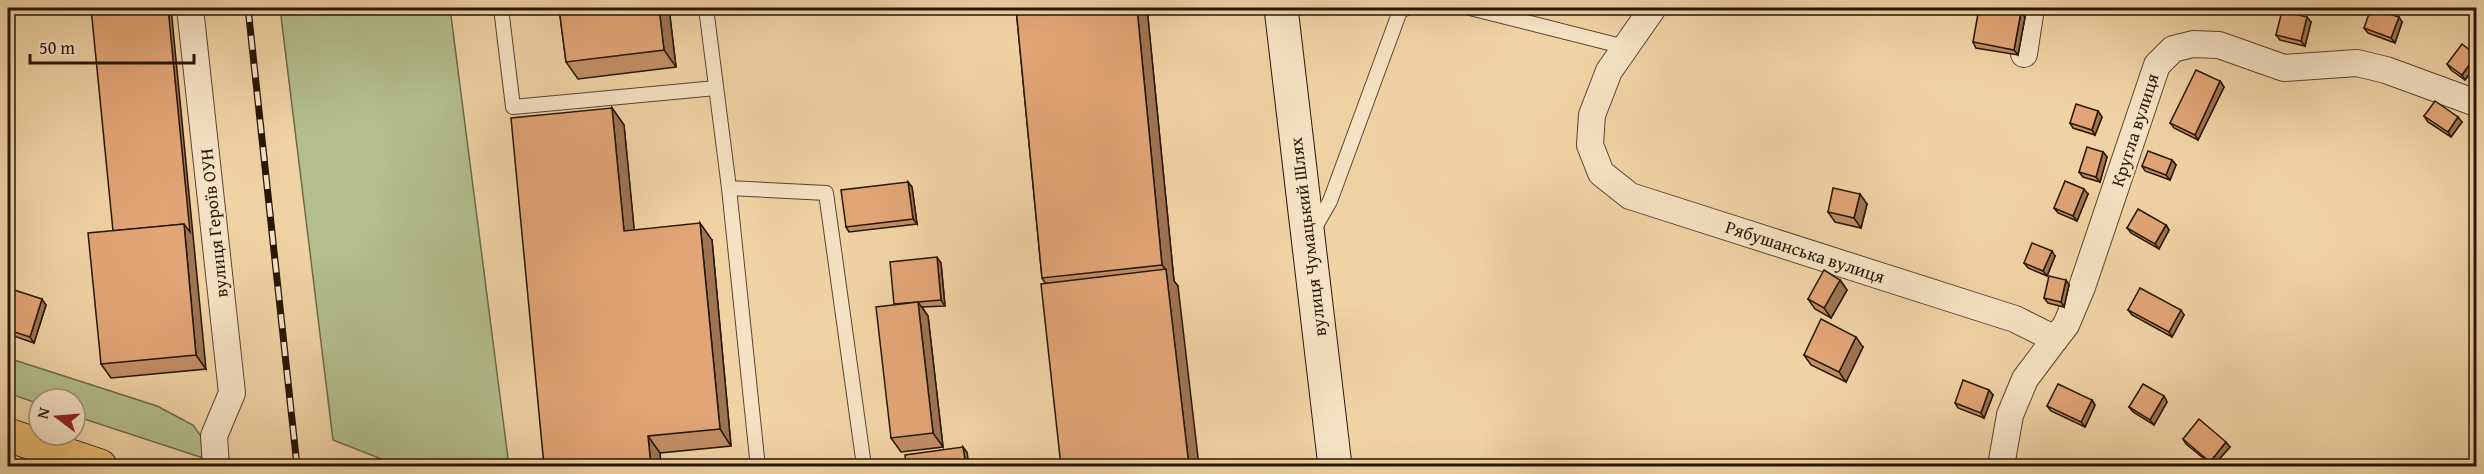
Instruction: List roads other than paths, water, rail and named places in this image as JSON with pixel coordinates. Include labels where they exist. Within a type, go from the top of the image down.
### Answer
[{"type":"main road","name":"вулиця Чумацький Шлях","points":[[1278,9],[1335,466]]},
{"type":"main road","points":[[8,435],[100,466]]},
{"type":"street","name":"вулиця Героїв ОУН","points":[[190,8],[232,393],[214,436],[216,466]]},
{"type":"street","name":"Рябушанська вулиця","points":[[1653,8],[1609,71],[1592,116],[1590,145],[1601,173],[1630,196],[2015,320],[2055,339]]},
{"type":"street","points":[[2024,54],[2031,8]]},
{"type":"street","name":"Кругла вулиця","points":[[2055,339],[2066,325],[2082,287],[2157,65],[2173,49],[2193,44],[2219,45],[2284,68],[2357,63],[2386,70],[2476,103]]},
{"type":"street","points":[[2001,466],[2010,415],[2025,379],[2055,339]]},
{"type":"lane","points":[[501,8],[513,107],[716,88]]},
{"type":"lane","points":[[706,8],[729,188],[757,458]]},
{"type":"lane","points":[[1308,238],[1330,201],[1400,11],[1407,8]]},
{"type":"lane","points":[[1470,8],[1625,47]]},
{"type":"lane","points":[[729,188],[826,193],[864,466]]},
{"type":"railway","points":[[248,8],[297,466]]}]
